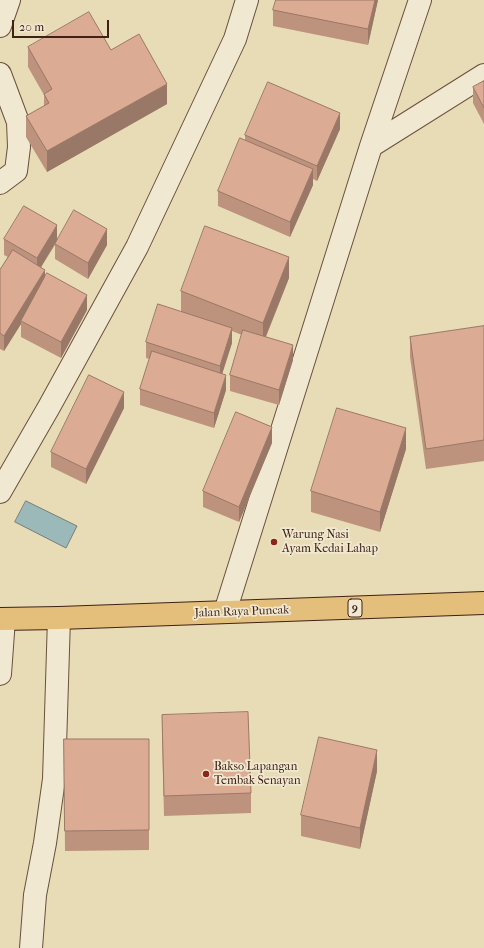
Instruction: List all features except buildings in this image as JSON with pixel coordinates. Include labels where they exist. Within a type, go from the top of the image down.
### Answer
[{"type":"highway","name":"Jalan Raya Puncak","points":[[2,619],[484,603]]},
{"type":"street","points":[[0,26],[9,0]]},
{"type":"street","points":[[0,492],[50,407],[137,246],[235,39],[247,0]]},
{"type":"street","points":[[226,612],[371,146],[420,0]]},
{"type":"street","points":[[0,74],[18,122],[19,147],[16,171],[0,183]]},
{"type":"street","points":[[371,146],[484,75]]},
{"type":"street","points":[[32,948],[35,895],[45,843],[54,780],[59,618]]},
{"type":"street","points":[[0,674],[2,619]]},
{"type":"water","points":[[26,501],[77,526],[66,548],[15,522]]},
{"type":"place","name":"Warung Nasi Ayam Kedai Lahap","points":[[274,542]]},
{"type":"place","name":"Bakso Lapangan Tembak Senayan","points":[[206,774]]}]
